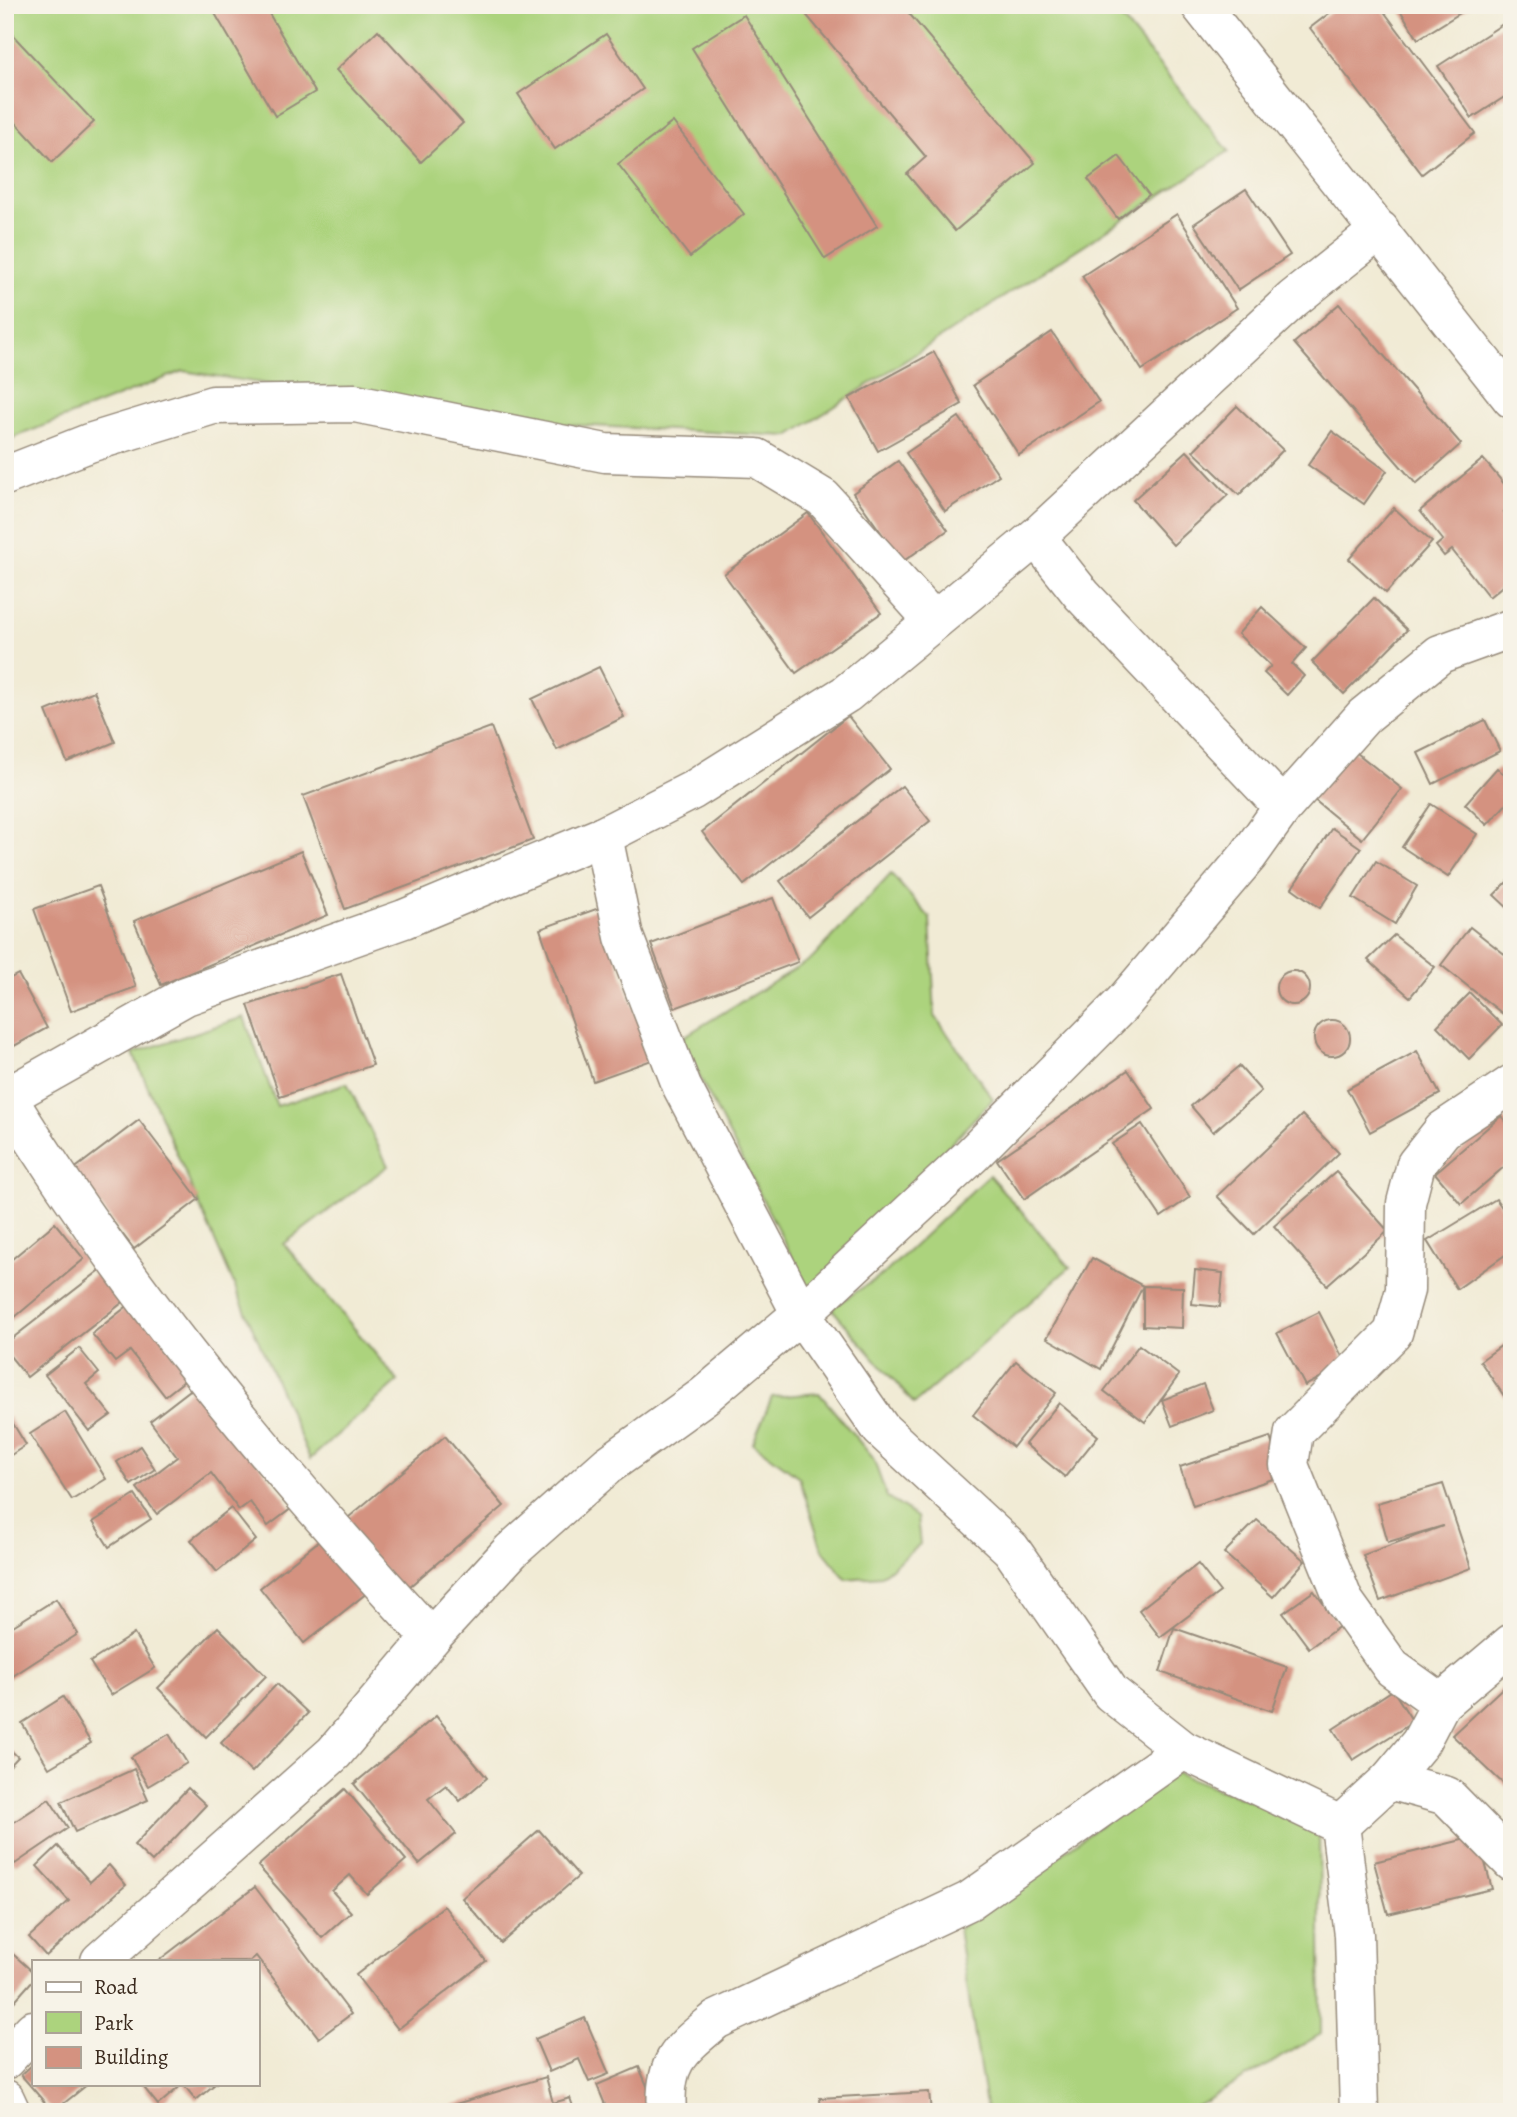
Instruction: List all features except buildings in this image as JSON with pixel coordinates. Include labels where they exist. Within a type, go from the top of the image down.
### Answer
[{"type":"street","points":[[1200,5],[1512,399]]},
{"type":"street","points":[[431,1638],[314,1511],[188,1352],[63,1188],[6,1098],[186,996],[404,919],[603,836],[694,790],[846,694],[1036,537],[1293,299],[1380,230]]},
{"type":"street","points":[[5,476],[89,443],[213,405],[355,403],[605,453],[757,458],[823,498],[933,620]]},
{"type":"street","points":[[1036,537],[1082,595],[1283,807]]},
{"type":"street","points":[[101,1960],[225,1853],[334,1752],[431,1638],[511,1552],[608,1465],[704,1396],[801,1314],[971,1156],[1123,1003],[1248,856],[1283,807],[1364,716],[1440,654],[1512,628]]},
{"type":"street","points":[[603,836],[624,937],[682,1087],[801,1314],[881,1429],[1011,1549],[1111,1693],[1183,1750],[1340,1825]]},
{"type":"street","points":[[1441,1703],[1392,1668],[1344,1601],[1289,1465],[1294,1432],[1392,1334],[1405,1290],[1406,1203],[1416,1164],[1443,1130],[1512,1084]]},
{"type":"street","points":[[1340,1825],[1389,1780],[1420,1743],[1441,1703],[1512,1643]]},
{"type":"street","points":[[667,2112],[665,2084],[680,2049],[716,2020],[969,1901],[1183,1750]]},
{"type":"street","points":[[1389,1780],[1447,1796],[1512,1862]]},
{"type":"street","points":[[1340,1825],[1354,1935],[1359,2112]]},
{"type":"street","points":[[5,2060],[32,2031]]},
{"type":"street","points":[[5,2099],[11,2112]]},
{"type":"green space","points":[[5,5],[1111,5],[1229,151],[789,436],[514,422],[183,371],[5,441]]},
{"type":"green space","points":[[891,874],[930,918],[935,1016],[993,1099],[810,1292],[680,1039],[813,958]]},
{"type":"green space","points":[[244,1017],[277,1106],[347,1083],[388,1166],[284,1244],[398,1381],[310,1459],[133,1053]]},
{"type":"green space","points":[[989,1175],[1070,1267],[914,1404],[831,1308],[885,1273]]},
{"type":"green space","points":[[819,1393],[873,1458],[887,1497],[917,1517],[920,1544],[881,1576],[846,1579],[822,1549],[799,1477],[753,1443],[772,1397]]},
{"type":"green space","points":[[1173,1772],[1319,1826],[1321,2034],[1187,2112],[987,2112],[958,1929]]}]
